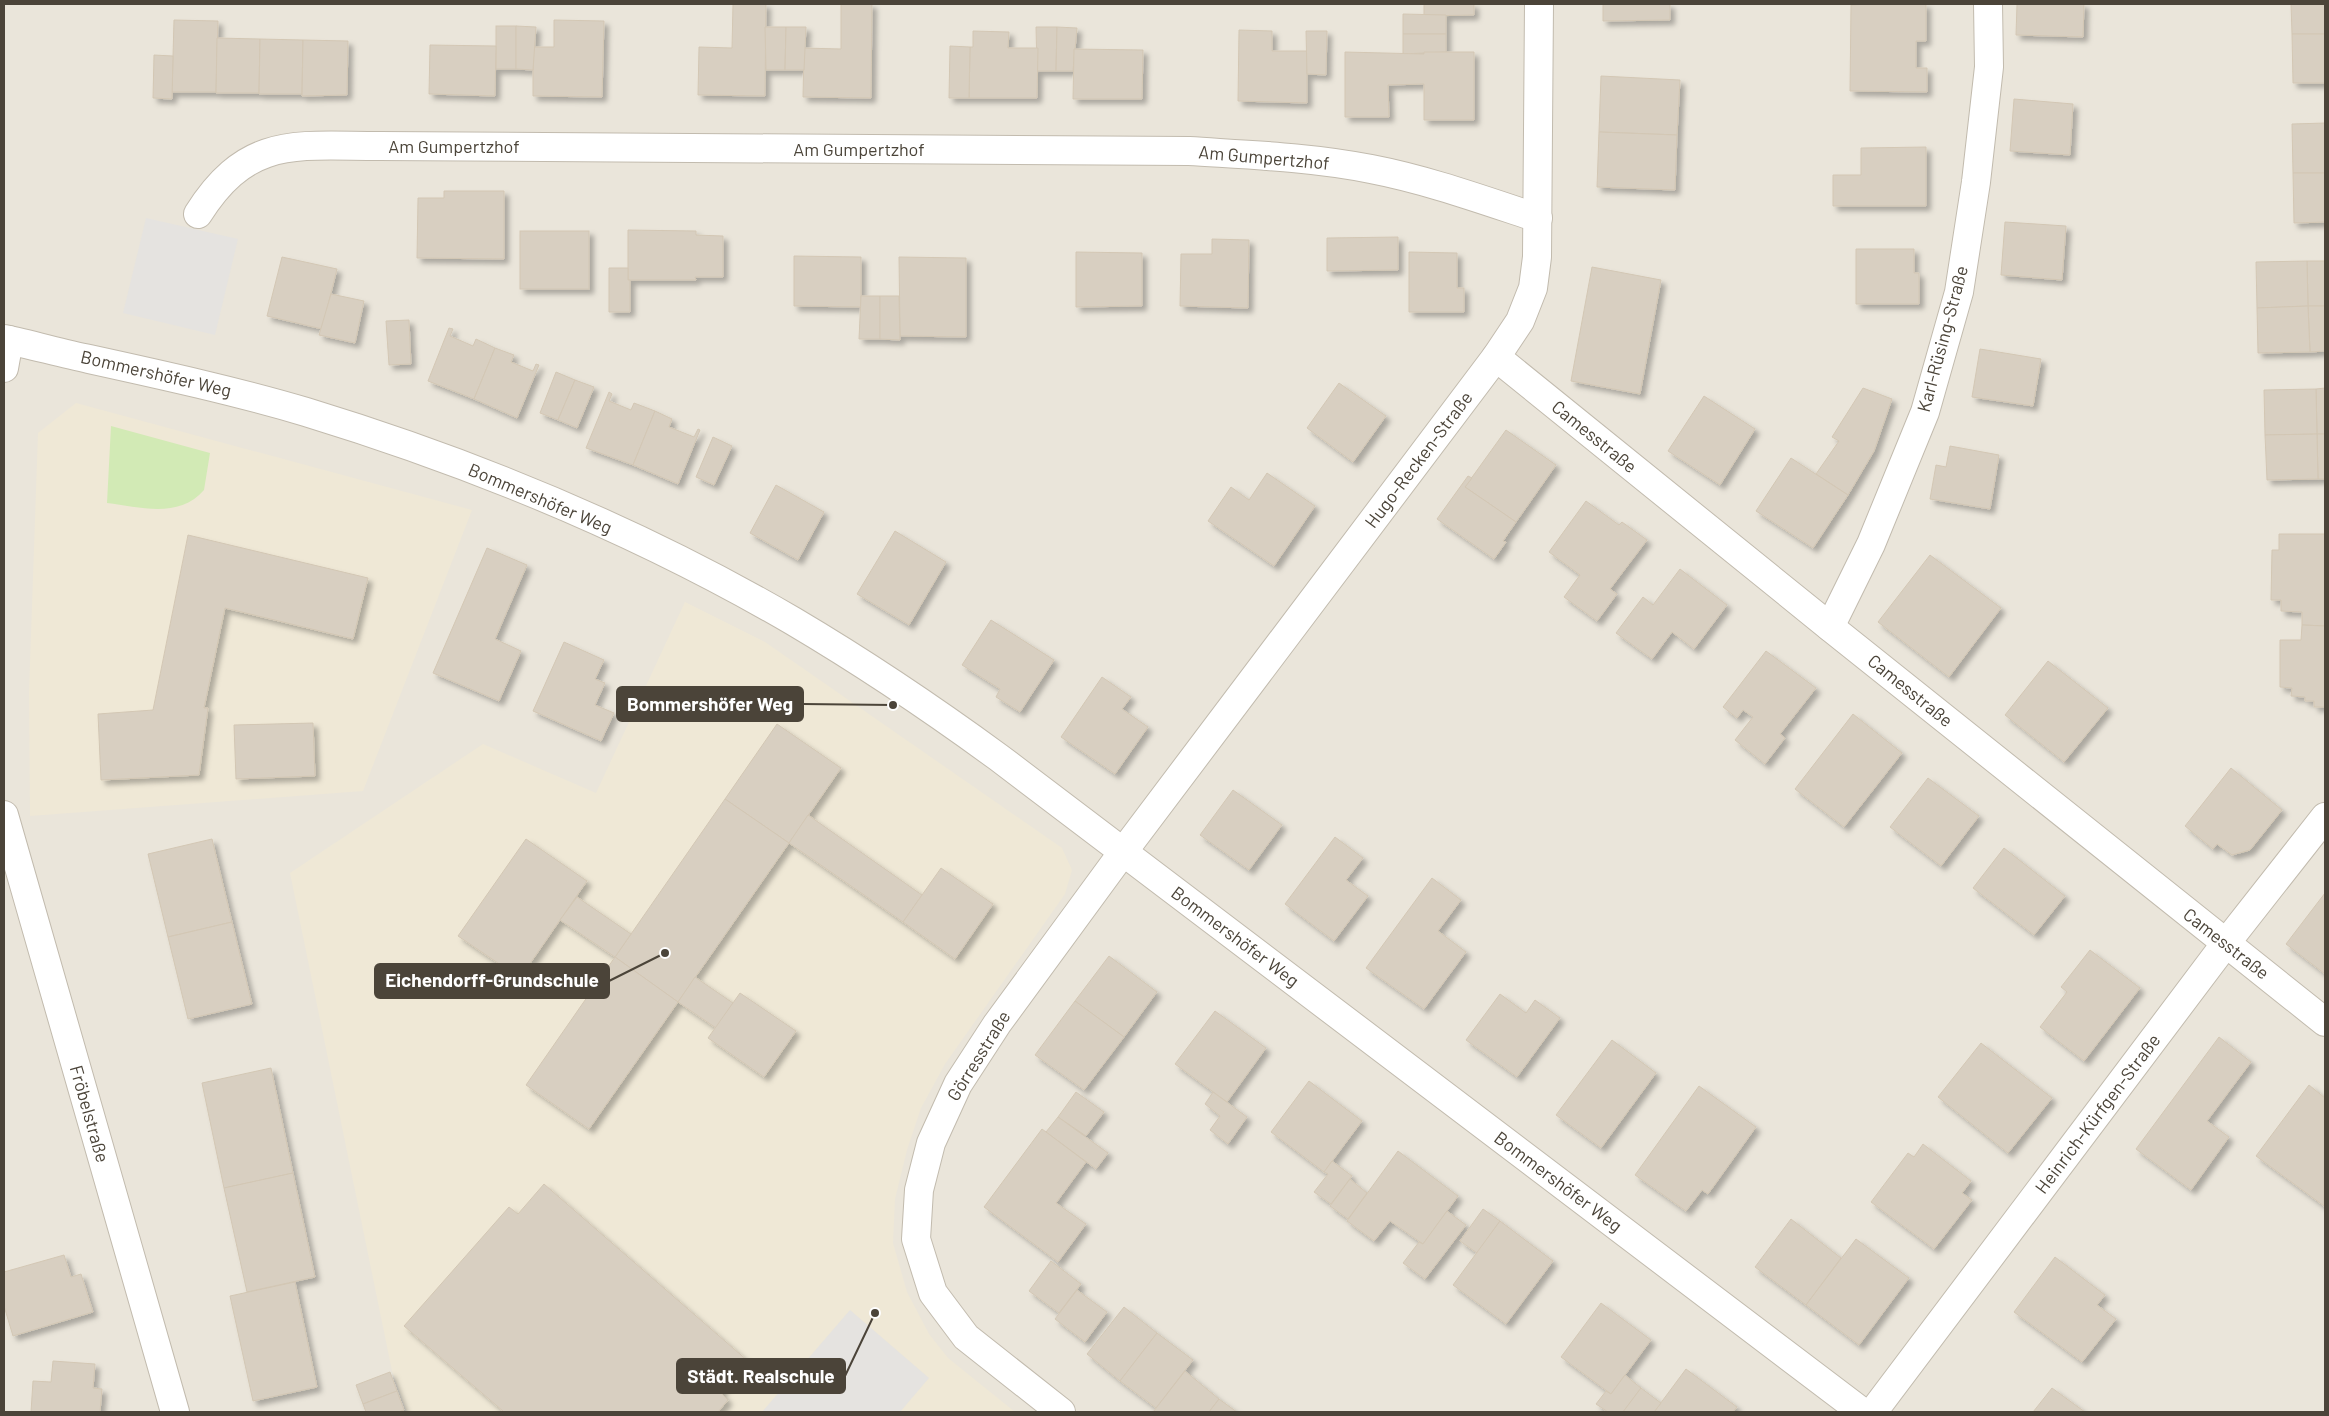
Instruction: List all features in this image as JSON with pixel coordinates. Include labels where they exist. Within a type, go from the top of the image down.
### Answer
[{"type":"street","name":"Hugo-Recken-Straße","points":[[1123,852],[1496,357],[1520,321],[1533,288],[1537,257],[1539,4]]},
{"type":"street","name":"Karl-Rüsing-Straße","points":[[1830,627],[1871,544],[1925,412],[1959,292],[1976,182],[1989,67],[1988,4]]},
{"type":"street","name":"Am Gumpertzhof","points":[[198,214],[211,193],[232,172],[260,155],[289,146],[379,146],[1180,151],[1294,157],[1371,169],[1409,178],[1447,188],[1538,218]]},
{"type":"street","points":[[4,368],[6,340]]},
{"type":"street","name":"Bommershöfer Weg","points":[[6,340],[168,375],[304,412],[371,433],[522,490],[656,549],[792,620],[930,708],[1862,1412]]},
{"type":"street","name":"Camesstraße","points":[[1496,357],[1830,627],[2325,1022]]},
{"type":"street","name":"Fröbelstraße","points":[[4,815],[175,1412]]},
{"type":"street","name":"Heinrich-Kürfgen-Straße","points":[[1874,1412],[2226,943],[2325,817]]},
{"type":"street","name":"Görresstraße","points":[[1061,1412],[966,1337],[933,1293],[916,1239],[919,1190],[931,1143],[958,1084],[997,1024],[1123,852]]},
{"type":"shaded area","points":[[4,4],[2325,4],[2325,1412],[4,1412]]},
{"type":"shaded area","points":[[146,218],[238,239],[215,335],[123,313]]},
{"type":"shaded area","points":[[76,403],[472,510],[363,791],[30,816],[29,692],[38,433]]},
{"type":"shaded area","points":[[685,602],[765,642],[1062,848],[1072,870],[1065,894],[945,1064],[921,1108],[907,1150],[895,1199],[893,1243],[907,1292],[929,1334],[948,1358],[1015,1412],[407,1412],[392,1371],[290,873],[483,744],[596,793]]},
{"type":"shaded area","points":[[850,1310],[929,1378],[900,1412],[762,1412]]},
{"type":"green space","points":[[111,426],[210,453],[204,490],[194,499],[183,505],[171,508],[158,509],[107,503]]},
{"type":"building","points":[[733,4],[766,4],[765,96],[698,95],[699,47],[732,48]]},
{"type":"building","points":[[841,4],[872,4],[871,98],[803,97],[804,48],[841,49]]},
{"type":"building","points":[[1424,4],[1474,4],[1474,15],[1424,16]]},
{"type":"building","points":[[1603,4],[1670,4],[1670,20],[1603,21]]},
{"type":"building","points":[[1926,4],[1926,41],[1916,41],[1916,68],[1927,68],[1927,92],[1850,91],[1851,5]]},
{"type":"building","points":[[2017,4],[2084,4],[2083,37],[2016,35]]},
{"type":"building","points":[[2291,4],[2325,4],[2325,34],[2292,34]]},
{"type":"building","points":[[1403,14],[1446,15],[1446,34],[1403,34]]},
{"type":"building","points":[[174,20],[218,21],[216,92],[172,92]]},
{"type":"building","points":[[554,20],[604,21],[602,97],[533,96],[533,47],[554,47]]},
{"type":"building","points":[[496,26],[516,26],[516,69],[496,69]]},
{"type":"building","points":[[516,26],[536,27],[533,70],[516,69]]},
{"type":"building","points":[[765,27],[786,27],[785,70],[766,70]]},
{"type":"building","points":[[786,27],[806,27],[804,70],[785,70]]},
{"type":"building","points":[[1036,27],[1057,27],[1056,71],[1037,71]]},
{"type":"building","points":[[1057,27],[1077,28],[1073,71],[1056,71]]},
{"type":"building","points":[[1239,30],[1272,31],[1272,51],[1307,51],[1307,103],[1238,101]]},
{"type":"building","points":[[973,31],[1009,32],[1008,48],[1038,48],[1037,98],[969,98],[970,47],[973,47]]},
{"type":"building","points":[[1306,31],[1327,31],[1326,75],[1307,74]]},
{"type":"building","points":[[1403,34],[1446,34],[1446,52],[1403,54]]},
{"type":"building","points":[[2292,34],[2325,34],[2325,83],[2293,83]]},
{"type":"building","points":[[217,38],[260,39],[259,93],[216,93]]},
{"type":"building","points":[[260,39],[303,40],[302,94],[259,94]]},
{"type":"building","points":[[303,40],[348,41],[347,95],[302,96]]},
{"type":"building","points":[[430,45],[496,46],[495,96],[429,94]]},
{"type":"building","points":[[950,46],[970,47],[969,98],[949,98]]},
{"type":"building","points":[[1074,49],[1143,50],[1142,99],[1073,99]]},
{"type":"building","points":[[1345,52],[1424,54],[1424,52],[1474,52],[1474,120],[1424,120],[1424,84],[1388,85],[1389,117],[1345,117]]},
{"type":"building","points":[[154,55],[173,56],[172,99],[153,98]]},
{"type":"building","points":[[1601,76],[1680,80],[1677,135],[1599,132]]},
{"type":"building","points":[[2014,99],[2073,104],[2070,155],[2010,151]]},
{"type":"building","points":[[2325,123],[2325,173],[2293,173],[2292,124]]},
{"type":"building","points":[[1599,132],[1677,135],[1675,190],[1597,187]]},
{"type":"building","points":[[1926,147],[1926,206],[1833,206],[1833,175],[1861,175],[1861,148]]},
{"type":"building","points":[[2293,173],[2325,173],[2325,222],[2294,223]]},
{"type":"building","points":[[444,191],[504,191],[504,259],[417,258],[418,198],[444,198]]},
{"type":"building","points":[[2005,222],[2066,226],[2062,280],[2001,275]]},
{"type":"building","points":[[628,230],[696,231],[696,235],[723,236],[723,277],[695,277],[696,280],[628,280]]},
{"type":"building","points":[[520,231],[589,231],[589,289],[520,289]]},
{"type":"building","points":[[1398,237],[1398,270],[1327,271],[1327,238]]},
{"type":"building","points":[[1212,239],[1249,240],[1248,308],[1180,306],[1181,254],[1212,254]]},
{"type":"building","points":[[1856,249],[1914,249],[1914,273],[1919,273],[1919,304],[1856,304]]},
{"type":"building","points":[[1076,252],[1142,253],[1142,306],[1076,307]]},
{"type":"building","points":[[1409,252],[1457,253],[1457,288],[1464,288],[1464,312],[1409,312]]},
{"type":"building","points":[[794,256],[861,257],[861,307],[794,306]]},
{"type":"building","points":[[282,257],[337,269],[322,329],[267,316]]},
{"type":"building","points":[[899,257],[966,258],[966,337],[900,336]]},
{"type":"building","points":[[2307,261],[2325,261],[2325,306],[2308,306]]},
{"type":"building","points":[[2307,261],[2308,306],[2257,308],[2256,262]]},
{"type":"building","points":[[1592,267],[1661,280],[1640,394],[1571,381]]},
{"type":"building","points":[[609,268],[628,268],[630,312],[609,312]]},
{"type":"building","points":[[331,294],[364,301],[355,343],[319,335]]},
{"type":"building","points":[[861,296],[880,296],[880,339],[859,339]]},
{"type":"building","points":[[880,296],[899,296],[900,340],[880,339]]},
{"type":"building","points":[[2308,306],[2325,306],[2325,351],[2310,352]]},
{"type":"building","points":[[2308,306],[2310,352],[2258,353],[2257,308]]},
{"type":"building","points":[[409,320],[411,364],[389,365],[386,321]]},
{"type":"building","points":[[449,328],[453,329],[450,336],[473,346],[476,339],[495,348],[474,399],[428,381]]},
{"type":"building","points":[[495,348],[514,355],[511,362],[533,371],[536,364],[539,365],[517,418],[474,399]]},
{"type":"building","points":[[1980,349],[2041,359],[2033,406],[1972,397]]},
{"type":"building","points":[[556,372],[575,380],[558,420],[540,413]]},
{"type":"building","points":[[575,380],[594,387],[577,428],[558,420]]},
{"type":"building","points":[[1339,383],[1386,416],[1353,462],[1307,428]]},
{"type":"building","points":[[1863,388],[1892,399],[1874,451],[1848,495],[1816,474],[1839,441],[1832,437]]},
{"type":"building","points":[[2325,388],[2325,434],[2317,434],[2316,389]]},
{"type":"building","points":[[2316,389],[2317,434],[2265,435],[2264,390]]},
{"type":"building","points":[[609,392],[612,394],[609,401],[631,410],[634,403],[655,411],[633,465],[586,448]]},
{"type":"building","points":[[1704,396],[1755,429],[1720,485],[1668,451]]},
{"type":"building","points":[[655,411],[672,419],[669,427],[694,437],[698,429],[700,430],[678,484],[633,465]]},
{"type":"building","points":[[1506,430],[1556,465],[1516,522],[1465,487]]},
{"type":"building","points":[[2317,434],[2325,434],[2325,479],[2318,479]]},
{"type":"building","points":[[2317,434],[2318,479],[2267,480],[2265,435]]},
{"type":"building","points":[[713,437],[732,446],[714,485],[696,477]]},
{"type":"building","points":[[1950,446],[1999,455],[1990,509],[1930,499],[1936,465],[1946,467]]},
{"type":"building","points":[[1791,458],[1848,495],[1813,548],[1756,511]]},
{"type":"building","points":[[1267,473],[1315,506],[1274,566],[1208,521],[1231,487],[1249,500]]},
{"type":"building","points":[[1468,476],[1472,478],[1465,487],[1516,522],[1503,541],[1506,542],[1494,559],[1437,519]]},
{"type":"building","points":[[776,485],[824,512],[798,560],[750,533]]},
{"type":"building","points":[[1586,501],[1619,525],[1622,522],[1647,540],[1610,589],[1617,594],[1597,621],[1564,597],[1580,575],[1549,552]]},
{"type":"building","points":[[895,531],[946,562],[909,625],[857,594]]},
{"type":"building","points":[[2279,534],[2325,534],[2325,626],[2302,625],[2302,612],[2281,611],[2281,600],[2271,600],[2272,550],[2279,550]]},
{"type":"building","points":[[188,535],[368,578],[353,639],[225,608],[204,708],[208,708],[199,775],[101,780],[98,714],[153,710]]},
{"type":"building","points":[[487,548],[527,565],[495,639],[521,651],[499,701],[433,673]]},
{"type":"building","points":[[1930,555],[2001,608],[1949,677],[1878,622]]},
{"type":"building","points":[[1680,569],[1727,605],[1694,649],[1672,632],[1652,659],[1616,633],[1643,597],[1653,605]]},
{"type":"building","points":[[991,620],[1054,660],[1020,712],[996,697],[1000,689],[962,665]]},
{"type":"building","points":[[2302,625],[2325,626],[2325,707],[2314,707],[2314,701],[2305,701],[2305,697],[2291,696],[2292,688],[2280,687],[2280,640],[2301,640]]},
{"type":"building","points":[[564,642],[604,660],[595,679],[605,683],[595,705],[614,713],[601,741],[533,711]]},
{"type":"building","points":[[1766,651],[1816,688],[1780,734],[1785,738],[1765,764],[1735,740],[1753,717],[1743,710],[1737,718],[1723,707]]},
{"type":"building","points":[[2048,661],[2108,708],[2064,762],[2005,715]]},
{"type":"building","points":[[1102,677],[1131,697],[1122,709],[1148,727],[1115,774],[1061,737]]},
{"type":"building","points":[[1853,714],[1902,753],[1844,827],[1795,789]]},
{"type":"building","points":[[313,723],[315,776],[236,779],[234,725]]},
{"type":"building","points":[[777,724],[841,768],[789,843],[725,799]]},
{"type":"building","points":[[2231,768],[2282,810],[2250,850],[2232,855],[2217,844],[2213,849],[2185,826]]},
{"type":"building","points":[[1928,778],[1979,816],[1941,866],[1890,827]]},
{"type":"building","points":[[1233,790],[1282,825],[1249,870],[1200,835]]},
{"type":"building","points":[[725,799],[789,843],[678,1002],[615,957]]},
{"type":"building","points":[[808,815],[922,895],[903,922],[789,843]]},
{"type":"building","points":[[1335,837],[1363,858],[1346,880],[1368,896],[1334,941],[1285,904]]},
{"type":"building","points":[[212,839],[232,922],[168,937],[148,854]]},
{"type":"building","points":[[526,839],[587,881],[520,978],[458,936]]},
{"type":"building","points":[[2004,848],[2065,896],[2034,935],[1973,888]]},
{"type":"building","points":[[941,868],[993,904],[955,959],[903,922]]},
{"type":"building","points":[[1432,878],[1461,900],[1438,931],[1466,952],[1424,1009],[1366,968]]},
{"type":"building","points":[[2325,893],[2325,974],[2286,944]]},
{"type":"building","points":[[577,897],[631,934],[615,957],[560,920]]},
{"type":"building","points":[[232,922],[252,1004],[188,1019],[168,937]]},
{"type":"building","points":[[2090,950],[2140,988],[2084,1061],[2040,1027],[2067,992],[2061,987]]},
{"type":"building","points":[[1109,956],[1157,992],[1124,1037],[1075,1001]]},
{"type":"building","points":[[615,957],[678,1002],[589,1129],[526,1085]]},
{"type":"building","points":[[695,977],[733,1003],[716,1028],[678,1002]]},
{"type":"building","points":[[740,993],[796,1031],[764,1077],[708,1038]]},
{"type":"building","points":[[1500,994],[1526,1013],[1535,1000],[1560,1018],[1517,1077],[1466,1040]]},
{"type":"building","points":[[1075,1001],[1124,1037],[1084,1090],[1035,1055]]},
{"type":"building","points":[[1215,1011],[1266,1048],[1227,1102],[1175,1064]]},
{"type":"building","points":[[2219,1037],[2251,1062],[2207,1121],[2229,1137],[2191,1190],[2136,1149]]},
{"type":"building","points":[[1612,1040],[1656,1073],[1601,1148],[1556,1115]]},
{"type":"building","points":[[1981,1043],[2052,1098],[2008,1153],[1938,1097]]},
{"type":"building","points":[[271,1068],[293,1173],[224,1188],[202,1083]]},
{"type":"building","points":[[1309,1081],[1362,1121],[1324,1172],[1271,1132]]},
{"type":"building","points":[[2309,1085],[2325,1098],[2324,1206],[2256,1156]]},
{"type":"building","points":[[1699,1086],[1756,1127],[1708,1194],[1702,1190],[1686,1211],[1635,1175]]},
{"type":"building","points":[[1076,1092],[1104,1112],[1086,1136],[1058,1117]]},
{"type":"building","points":[[1213,1092],[1247,1117],[1228,1144],[1210,1130],[1220,1116],[1205,1104]]},
{"type":"building","points":[[1058,1117],[1108,1153],[1096,1169],[1046,1132]]},
{"type":"building","points":[[1042,1129],[1086,1162],[1056,1203],[1086,1224],[1058,1262],[984,1207]]},
{"type":"building","points":[[1923,1144],[1971,1181],[1962,1193],[1972,1200],[1934,1249],[1871,1202],[1908,1153],[1914,1157]]},
{"type":"building","points":[[1398,1151],[1458,1196],[1423,1244],[1390,1221],[1374,1241],[1347,1221]]},
{"type":"building","points":[[1332,1161],[1352,1176],[1331,1204],[1314,1192],[1328,1174],[1324,1172]]},
{"type":"building","points":[[293,1173],[315,1277],[247,1292],[224,1188]]},
{"type":"building","points":[[1350,1179],[1367,1193],[1348,1219],[1330,1206]]},
{"type":"building","points":[[544,1184],[748,1361],[720,1392],[728,1400],[718,1412],[504,1412],[404,1326],[509,1207],[518,1214]]},
{"type":"building","points":[[1483,1209],[1500,1221],[1477,1253],[1460,1241]]},
{"type":"building","points":[[1447,1211],[1466,1225],[1425,1279],[1403,1263],[1419,1242],[1423,1244]]},
{"type":"building","points":[[1791,1219],[1841,1258],[1806,1305],[1755,1267]]},
{"type":"building","points":[[1500,1221],[1553,1261],[1506,1324],[1453,1285]]},
{"type":"building","points":[[1856,1239],[1909,1278],[1859,1345],[1806,1305]]},
{"type":"building","points":[[64,1255],[71,1277],[81,1274],[93,1312],[13,1336],[4,1306],[4,1272]]},
{"type":"building","points":[[2055,1257],[2105,1295],[2097,1305],[2116,1319],[2082,1362],[2014,1312]]},
{"type":"building","points":[[1051,1261],[1081,1284],[1059,1313],[1029,1291]]},
{"type":"building","points":[[295,1282],[317,1387],[253,1401],[230,1296]]},
{"type":"building","points":[[1077,1290],[1107,1312],[1085,1342],[1055,1319]]},
{"type":"building","points":[[1601,1303],[1651,1340],[1611,1394],[1561,1357]]},
{"type":"building","points":[[1124,1307],[1157,1333],[1120,1381],[1087,1354]]},
{"type":"building","points":[[1157,1333],[1193,1360],[1156,1408],[1120,1381]]},
{"type":"building","points":[[53,1361],[95,1364],[93,1388],[102,1389],[100,1412],[31,1412],[33,1381],[51,1382]]},
{"type":"building","points":[[1686,1369],[1737,1407],[1733,1412],[1654,1412]]},
{"type":"building","points":[[1185,1371],[1219,1399],[1209,1412],[1153,1412]]},
{"type":"building","points":[[390,1372],[397,1391],[363,1404],[356,1385]]},
{"type":"building","points":[[1625,1375],[1641,1388],[1623,1412],[1608,1412],[1596,1404],[1606,1391],[1611,1394]]},
{"type":"building","points":[[1641,1388],[1661,1403],[1654,1412],[1623,1412]]},
{"type":"building","points":[[2052,1388],[2085,1412],[2033,1412]]},
{"type":"building","points":[[397,1391],[404,1410],[398,1412],[366,1412],[363,1404]]},
{"type":"building","points":[[1219,1399],[1237,1412],[1209,1412]]},
{"type":"place","name":"Bommershöfer Weg","points":[[893,705]]},
{"type":"place","name":"Eichendorff-Grundschule","points":[[665,953]]},
{"type":"place","name":"Städt. Realschule","points":[[875,1313]]}]
